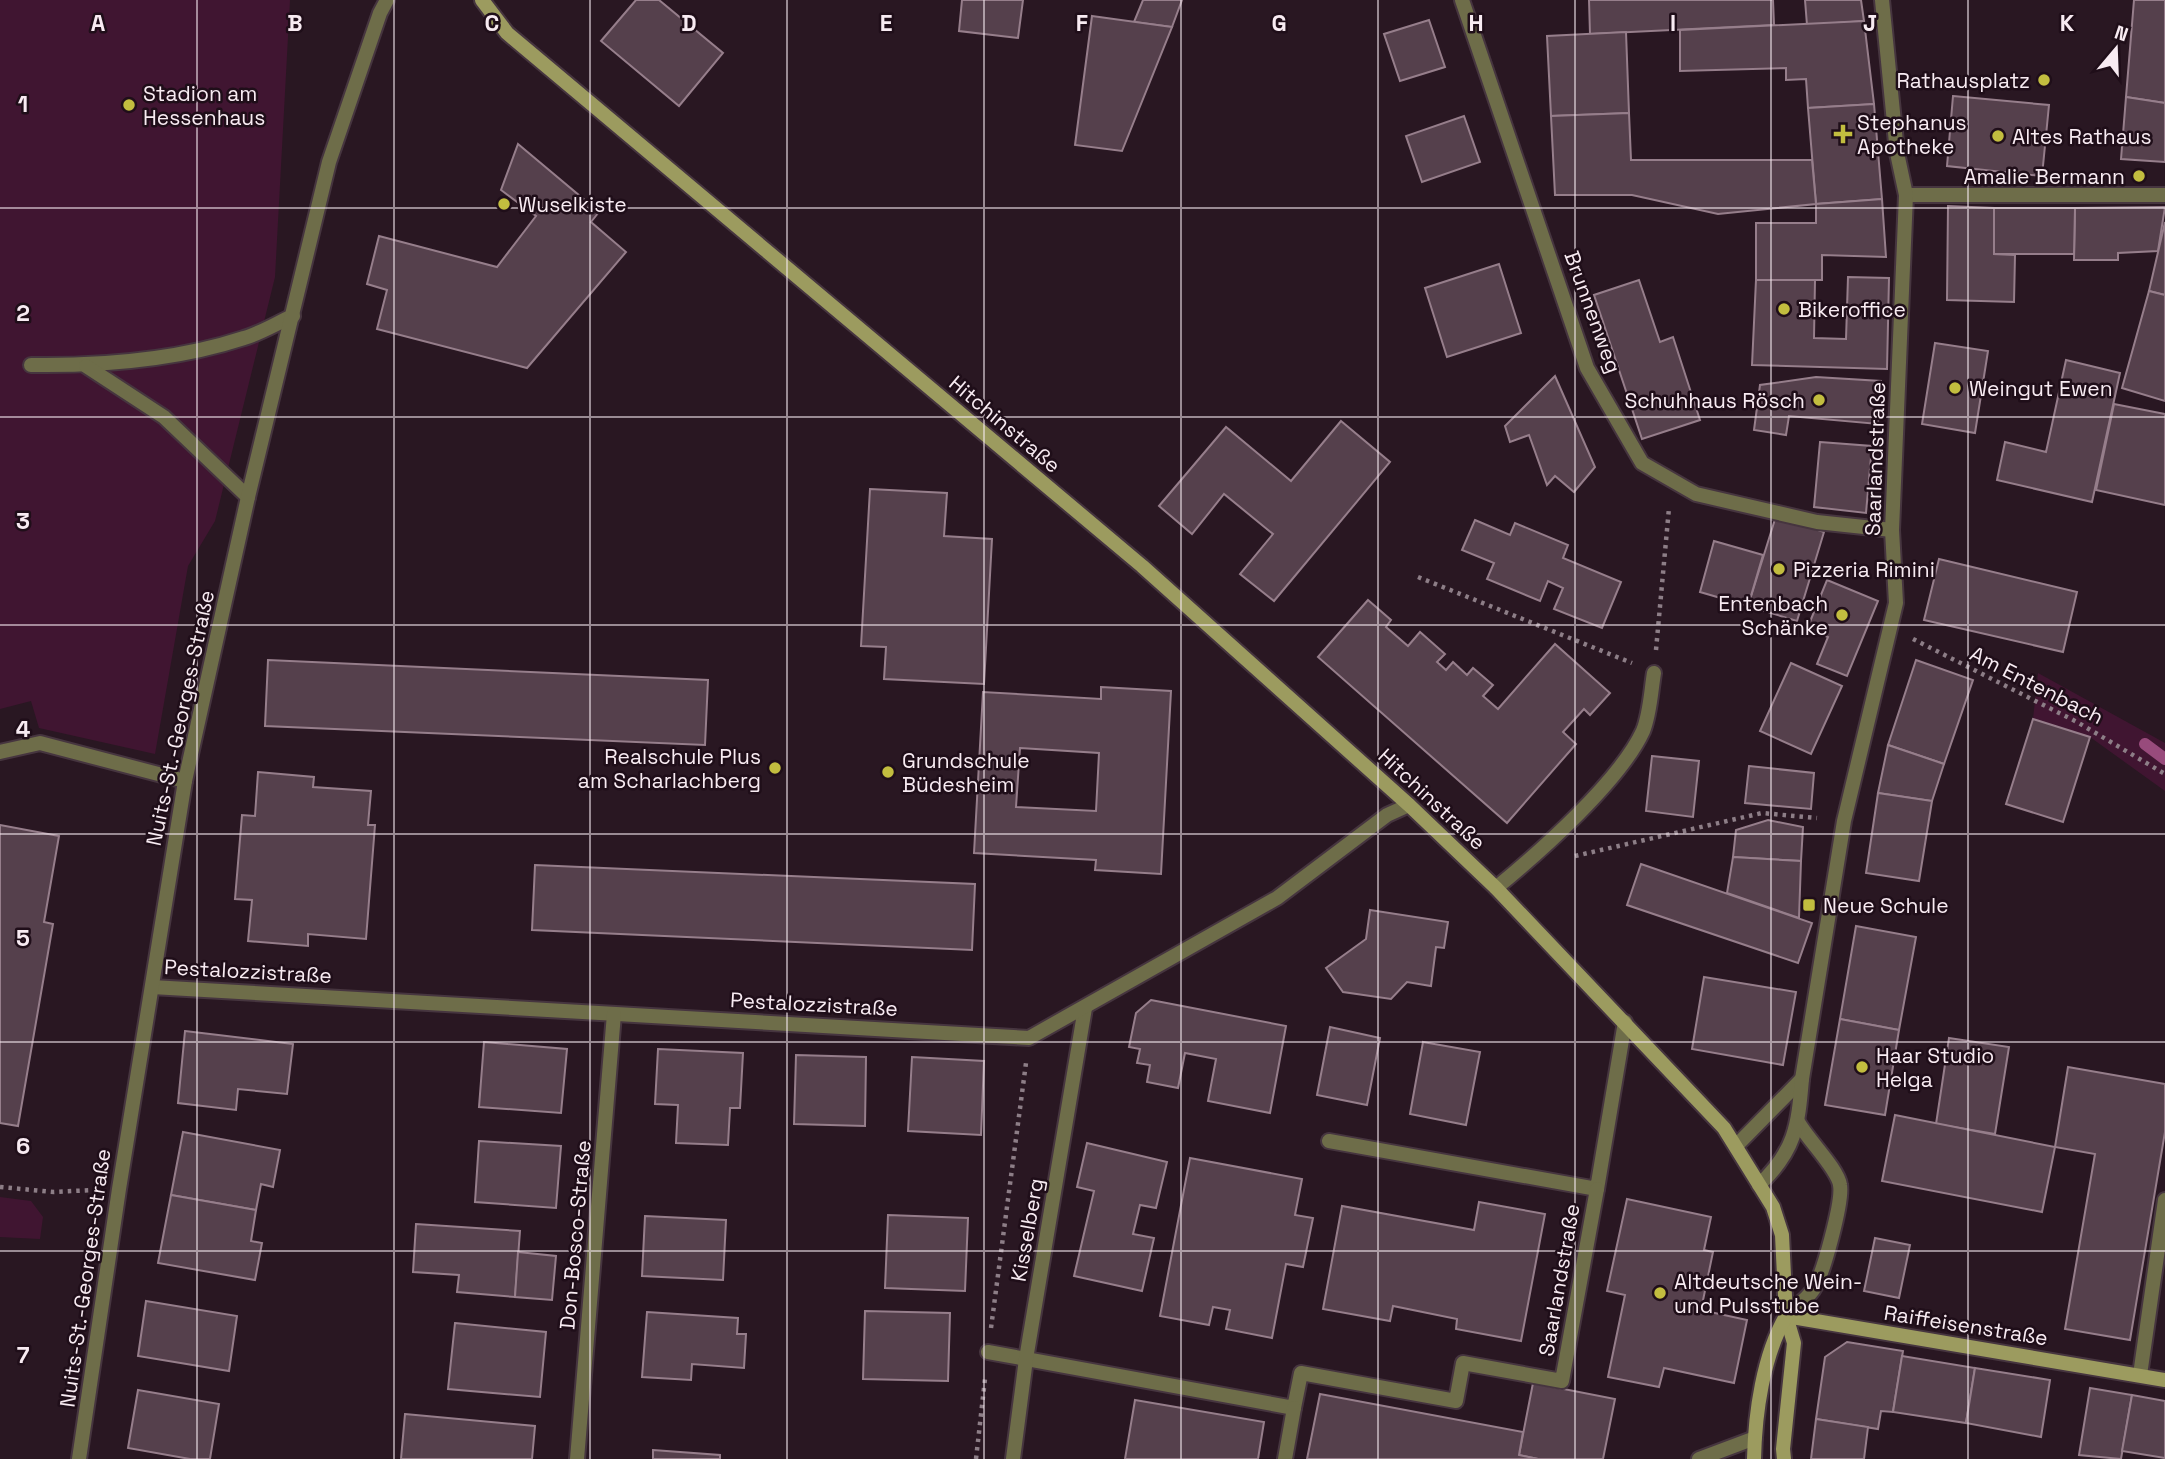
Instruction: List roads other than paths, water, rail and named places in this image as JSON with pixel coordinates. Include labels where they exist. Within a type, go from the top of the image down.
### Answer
[{"type":"main road","name":"Hitchinstraße","points":[[482,0],[507,33],[1142,566],[1409,805],[1496,888],[1724,1128],[1735,1146]]},
{"type":"main road","points":[[1735,1146],[1773,1208],[1782,1235],[1786,1316],[1794,1343],[1784,1459]]},
{"type":"main road","points":[[1754,1459],[1755,1438],[1772,1339],[1786,1316]]},
{"type":"main road","name":"Raiffeisenstraße","points":[[1786,1316],[2165,1380]]},
{"type":"street","name":"Nuits-St.-Georges-Straße","points":[[79,1459],[119,1189],[185,781],[248,497],[329,162],[380,13],[387,0]]},
{"type":"street","name":"Brunnenweg","points":[[1462,0],[1587,368],[1642,463],[1696,494],[1817,522],[1892,530]]},
{"type":"street","name":"Saarlandstraße","points":[[1759,1185],[1782,1163],[1798,1122],[1802,1079],[1844,821],[1870,701],[1896,603],[1892,530],[1906,195],[1897,153],[1882,0]]},
{"type":"street","points":[[1906,195],[2165,195]]},
{"type":"street","points":[[31,365],[86,366],[183,353],[245,338],[293,316]]},
{"type":"street","points":[[86,366],[164,417],[248,497]]},
{"type":"street","points":[[1496,888],[1520,868],[1624,765],[1644,728],[1654,673]]},
{"type":"street","points":[[0,752],[40,743],[185,781]]},
{"type":"street","points":[[1086,1007],[1277,898],[1387,815],[1409,805]]},
{"type":"street","name":"Pestalozzistraße","points":[[152,987],[1029,1038],[1086,1007]]},
{"type":"street","name":"Kisselberg","points":[[1013,1459],[1026,1359],[1086,1007]]},
{"type":"street","name":"Don-Bosco-Straße","points":[[578,1459],[614,1014]]},
{"type":"street","points":[[1329,1141],[1597,1189],[1625,1023]]},
{"type":"street","points":[[1735,1146],[1802,1079]]},
{"type":"street","points":[[1786,1316],[1813,1290],[1824,1269],[1840,1186],[1833,1168],[1810,1143],[1798,1122]]},
{"type":"street","name":"Saarlandstraße","points":[[1285,1459],[1301,1373],[1456,1401],[1463,1363],[1562,1381],[1597,1189]]},
{"type":"street","points":[[2140,1376],[2165,1200]]},
{"type":"street","points":[[988,1352],[1294,1408]]},
{"type":"street","points":[[1699,1459],[1755,1438]]},
{"type":"waterway","points":[[2145,744],[2165,759]]},
{"type":"place","name":"Rathausplatz","points":[[2044,80]]},
{"type":"place","name":"Stadion am Hessenhaus","points":[[129,105]]},
{"type":"place","name":"Stephanus Apotheke","points":[[1843,134]]},
{"type":"place","name":"Altes Rathaus","points":[[1998,136]]},
{"type":"place","name":"Amalie Bermann","points":[[2139,176]]},
{"type":"place","name":"Wuselkiste","points":[[504,204]]},
{"type":"place","name":"Bikeroffice","points":[[1784,309]]},
{"type":"place","name":"Weingut Ewen","points":[[1955,388]]},
{"type":"place","name":"Schuhhaus Rösch","points":[[1819,400]]},
{"type":"place","name":"Pizzeria Rimini","points":[[1779,569]]},
{"type":"place","name":"Entenbach Schänke","points":[[1842,615]]},
{"type":"place","name":"Realschule Plus am Scharlachberg","points":[[775,768]]},
{"type":"place","name":"Grundschule Büdesheim","points":[[888,772]]},
{"type":"place","name":"Neue Schule","points":[[1809,905]]},
{"type":"place","name":"Haar Studio Helga","points":[[1862,1067]]},
{"type":"place","name":"Altdeutsche Wein- und Pulsstube","points":[[1660,1293]]}]
